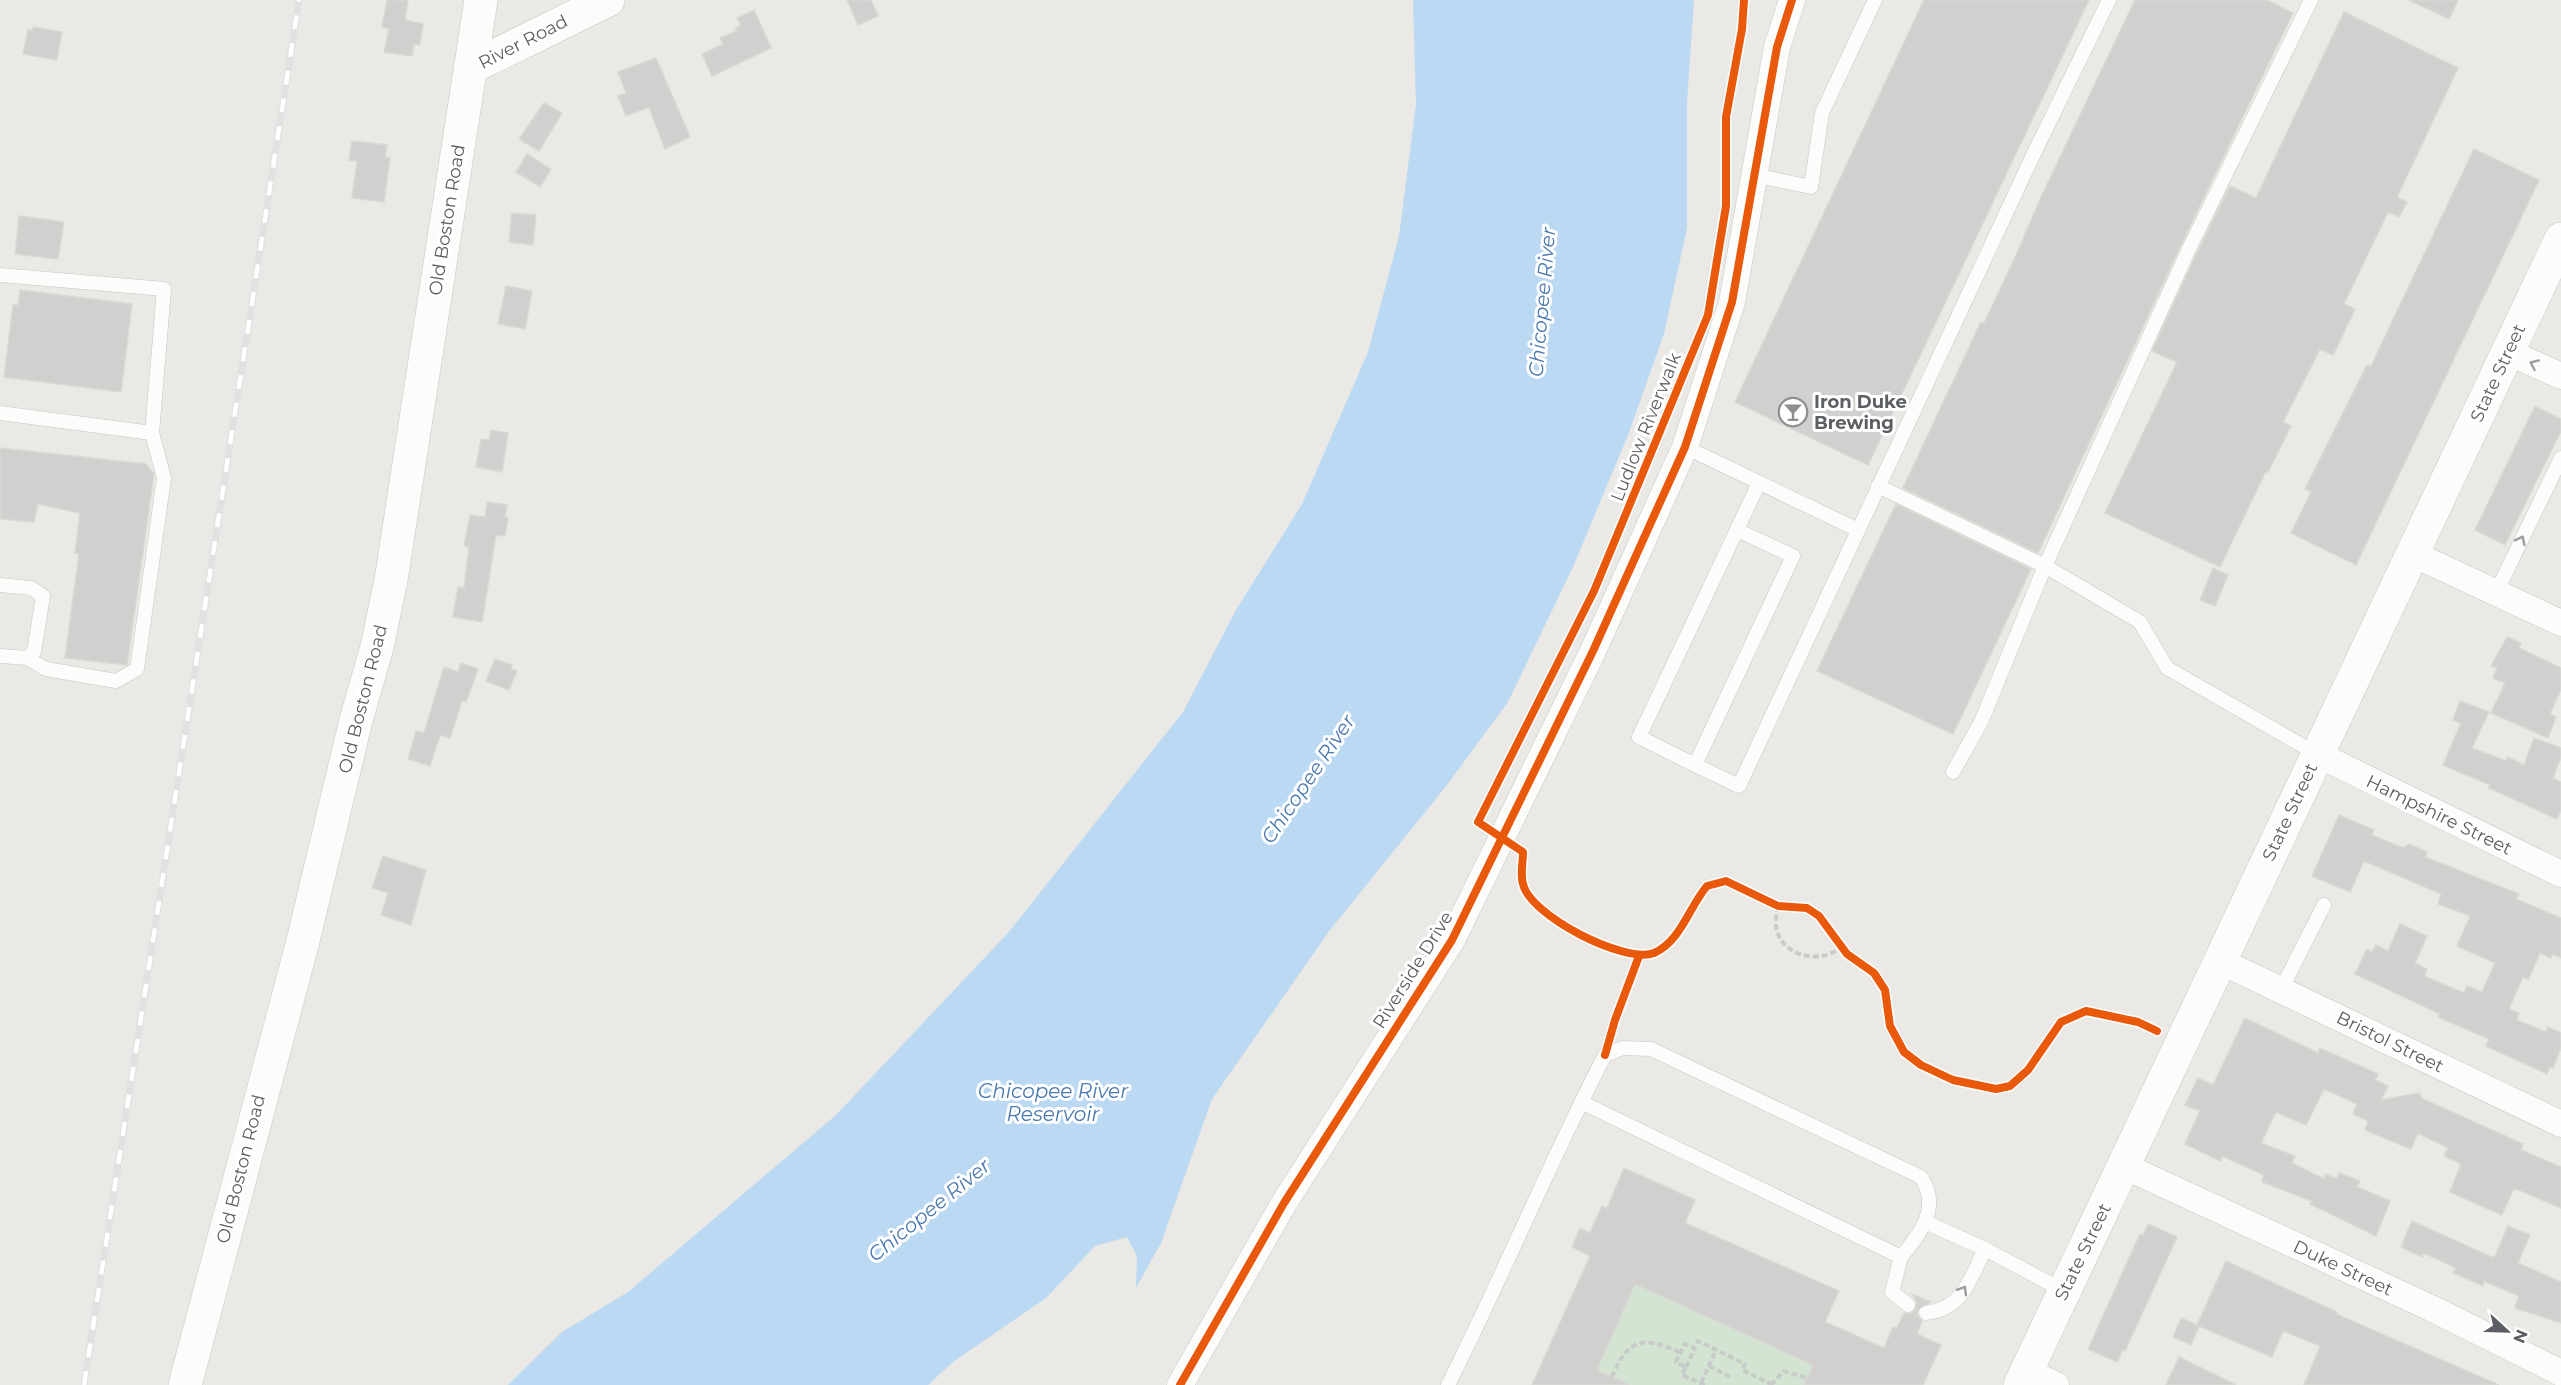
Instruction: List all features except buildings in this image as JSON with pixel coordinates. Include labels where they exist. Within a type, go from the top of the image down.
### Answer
[{"type":"street","name":"Old Boston Road","points":[[185,1385],[303,941],[356,720],[377,647],[391,580],[481,0]]},
{"type":"street","name":"River Road","points":[[470,69],[608,0]]},
{"type":"street","name":"Riverside Drive","points":[[1180,1385],[1284,1203],[1452,940],[1593,651],[1685,447],[1732,302],[1777,47],[1792,0]]},
{"type":"street","name":"State Street","points":[[2023,1378],[2561,239]]},
{"type":"street","points":[[2508,352],[2561,376]]},
{"type":"street","points":[[2413,554],[2561,623]]},
{"type":"street","name":"Hampshire Street","points":[[2317,754],[2561,874]]},
{"type":"street","name":"Bristol Street","points":[[2220,961],[2561,1124]]},
{"type":"street","name":"Duke Street","points":[[2124,1166],[2431,1308],[2561,1372]]},
{"type":"street","points":[[2023,1378],[2056,1385]]},
{"type":"lane","points":[[1753,175],[1811,187],[1821,113],[1875,0]]},
{"type":"lane","points":[[1759,483],[1639,737],[1739,786],[1878,486],[2109,0]]},
{"type":"lane","points":[[1953,772],[1981,722],[2045,566],[2187,253],[2312,0]]},
{"type":"lane","points":[[0,275],[164,289],[152,433],[164,478],[137,669],[116,681],[46,669],[27,658],[0,656]]},
{"type":"lane","points":[[0,413],[152,433]]},
{"type":"lane","points":[[1685,447],[1858,530]]},
{"type":"lane","points":[[2496,593],[2561,458]]},
{"type":"lane","points":[[1878,486],[2045,566],[2140,622],[2167,668],[2317,754]]},
{"type":"lane","points":[[1695,765],[1793,556],[1737,530]]},
{"type":"lane","points":[[0,585],[31,588],[43,596],[34,652],[27,658]]},
{"type":"lane","points":[[2281,990],[2324,905]]},
{"type":"lane","points":[[1448,1385],[1490,1301],[1581,1102],[1605,1055],[1623,1048],[1651,1049],[1922,1177],[1929,1189],[1930,1199],[1926,1222],[1901,1257],[1892,1292],[1908,1305]]},
{"type":"lane","points":[[1581,1102],[1901,1257]]},
{"type":"lane","points":[[1926,1222],[1985,1249],[2064,1291]]},
{"type":"lane","points":[[1926,1313],[1943,1311],[1961,1297],[1985,1249]]},
{"type":"path","points":[[1770,902],[1781,907],[1776,926],[1784,943],[1794,951],[1817,958],[1829,956],[1838,944],[1847,954]]},
{"type":"path","points":[[1716,1350],[1703,1384],[1682,1375],[1698,1341],[1745,1364],[1742,1370],[1771,1384],[1784,1371],[1807,1378]]},
{"type":"path","points":[[1612,1377],[1626,1351],[1640,1343],[1659,1343],[1681,1353]]},
{"type":"path","points":[[1686,1367],[1676,1362],[1685,1344],[1695,1348]]},
{"type":"path","points":[[1709,1366],[1730,1377]]},
{"type":"green space","points":[[1635,1284],[1813,1365],[1804,1385],[1630,1385],[1597,1370]]},
{"type":"water","name":"Chicopee River Reservoir","points":[[1413,0],[1694,0],[1687,102],[1687,228],[1664,334],[1628,435],[1573,567],[1508,702],[1447,785],[1330,930],[1212,1099],[1161,1243],[1136,1288],[1137,1256],[1127,1237],[1095,1246],[1046,1298],[953,1362],[928,1385],[508,1385],[562,1332],[628,1292],[836,1115],[1008,933],[1183,712],[1236,610],[1302,504],[1368,352],[1399,236],[1416,105]]},
{"type":"railway","points":[[84,1385],[299,0]]},
{"type":"cycle path","name":"Ludlow Riverwalk","points":[[1744,0],[1742,29],[1726,117],[1726,206],[1708,315],[1594,591],[1478,822],[1523,852],[1523,884],[1529,897],[1542,910],[1580,935],[1622,951],[1640,955],[1654,953],[1663,948],[1678,932],[1707,886],[1726,881],[1778,906],[1807,908],[1819,916],[1847,954],[1874,973],[1885,990],[1890,1026],[1904,1052],[1921,1065],[1953,1080],[1996,1089],[2010,1086],[2028,1070],[2061,1022],[2086,1011],[2138,1022],[2157,1031]]},
{"type":"cycle path","points":[[1180,1385],[1284,1203],[1452,940],[1593,651],[1685,447],[1732,302],[1777,47],[1792,0]]},
{"type":"cycle path","points":[[1605,1055],[1615,1020],[1639,956]]},
{"type":"place","name":"Iron Duke Brewing","points":[[1793,412]]},
{"type":"water label","name":"Chicopee River","points":[[1542,302]]},
{"type":"water label","name":"Chicopee River","points":[[1308,779]]},
{"type":"water label","name":"Chicopee River","points":[[929,1210]]}]
